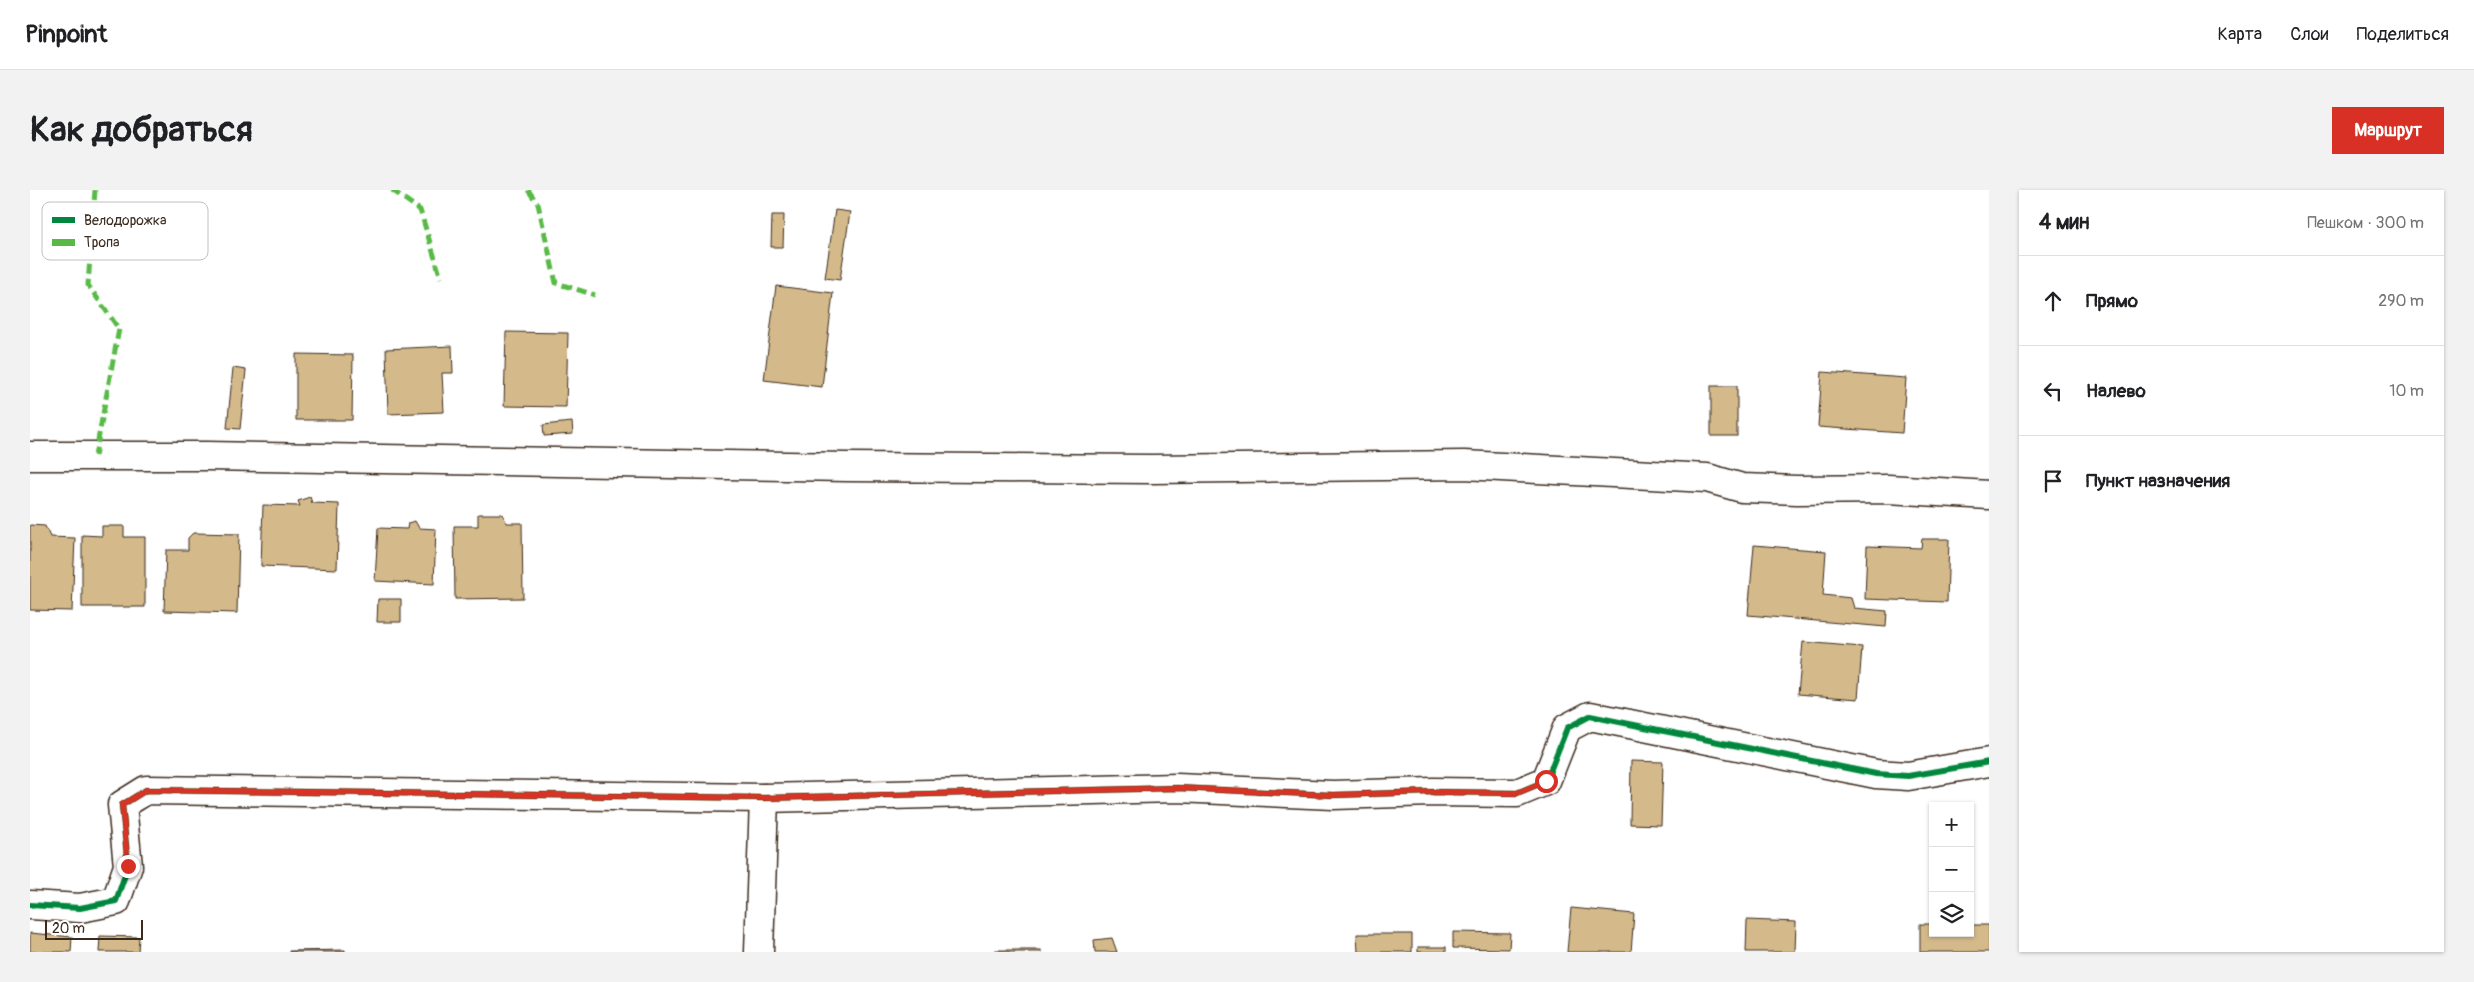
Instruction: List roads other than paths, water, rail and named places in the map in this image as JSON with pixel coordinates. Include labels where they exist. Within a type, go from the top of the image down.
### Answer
[{"type":"street","points":[[30,456],[208,456],[858,467],[1152,469],[1464,466],[1707,478],[1742,488],[1797,490],[1888,489],[1989,495]]},
{"type":"street","points":[[30,905],[80,908],[116,901],[128,866],[122,805],[146,790],[764,798],[1177,788],[1333,795],[1433,792],[1517,793],[1546,781],[1567,728],[1590,716],[1876,774],[1908,776],[1989,762]]},
{"type":"street","points":[[759,952],[764,798]]}]
